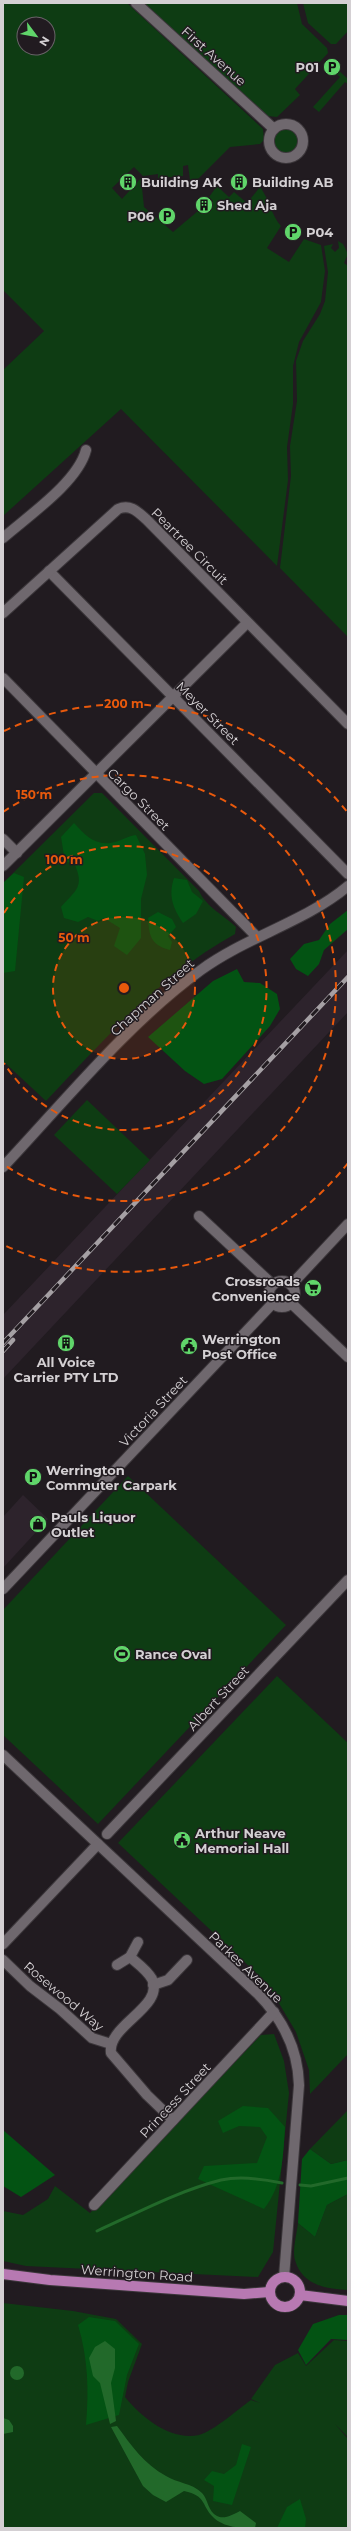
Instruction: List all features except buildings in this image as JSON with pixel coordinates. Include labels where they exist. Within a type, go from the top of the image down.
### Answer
[{"type":"main road","name":"Werrington Road","points":[[3,2274],[50,2280],[244,2294],[269,2292]]},
{"type":"main road","points":[[284,2277],[292,2278],[297,2283],[300,2295],[292,2306],[284,2308],[272,2301],[269,2292],[273,2282],[284,2277]]},
{"type":"main road","points":[[300,2295],[348,2301]]},
{"type":"street","name":"First Avenue","points":[[136,3],[274,129]]},
{"type":"street","points":[[3,538],[67,481],[83,461],[86,450]]},
{"type":"street","name":"Peartree Circuit","points":[[3,612],[118,509],[123,506],[131,507],[146,519],[348,724]]},
{"type":"street","name":"Meyer Street","points":[[48,571],[348,874]]},
{"type":"street","points":[[3,866],[247,623]]},
{"type":"street","name":"Cargo Street","points":[[3,678],[258,937]]},
{"type":"street","points":[[3,839],[16,853]]},
{"type":"street","name":"Chapman Street","points":[[3,1167],[111,1052],[156,1008],[201,970],[258,937],[322,903],[348,886]]},
{"type":"street","points":[[198,1216],[273,1285]]},
{"type":"street","points":[[291,1285],[348,1224]]},
{"type":"street","points":[[284,1281],[291,1285],[295,1296],[291,1303],[284,1306],[273,1303],[270,1296],[273,1285],[284,1281]]},
{"type":"street","name":"Victoria Street","points":[[3,1589],[273,1303]]},
{"type":"street","points":[[291,1303],[348,1357]]},
{"type":"street","name":"Albert Street","points":[[107,1834],[348,1580]]},
{"type":"street","name":"Parkes Avenue","points":[[3,1755],[257,1993],[274,2012],[291,2040],[299,2076],[284,2277]]},
{"type":"street","points":[[3,1944],[98,1844]]},
{"type":"street","points":[[117,1965],[130,1957],[138,1942]]},
{"type":"street","points":[[130,1957],[149,1975],[153,1985],[150,1998],[115,2036],[111,2044],[114,2058],[147,2095],[174,2120]]},
{"type":"street","name":"Rosewood Way","points":[[3,1960],[30,1986],[60,2009],[92,2038],[111,2044]]},
{"type":"street","points":[[153,1985],[168,1980],[187,1960]]},
{"type":"street","name":"Princess Street","points":[[94,2205],[274,2012]]},
{"type":"shaded area","points":[[3,3],[127,3],[263,129],[264,140],[260,144],[230,147],[195,182],[190,180],[188,165],[183,166],[183,176],[158,178],[158,174],[143,176],[134,167],[112,188],[122,199],[141,178],[144,207],[173,232],[198,211],[202,214],[213,201],[209,197],[217,186],[229,197],[234,192],[247,203],[260,187],[281,226],[267,248],[289,262],[304,239],[321,245],[325,271],[321,302],[299,342],[293,366],[293,404],[287,447],[288,480],[277,566],[121,409],[3,516],[3,370],[44,331],[3,290]]},
{"type":"shaded area","points":[[143,3],[297,3],[302,24],[327,48],[328,53],[295,89],[300,95],[277,117],[268,116]]},
{"type":"shaded area","points":[[303,3],[348,3],[348,31],[336,44],[331,44],[308,23]]},
{"type":"shaded area","points":[[337,69],[348,79],[348,84],[345,82],[319,112],[313,107],[340,77],[334,72]]},
{"type":"shaded area","points":[[286,129],[295,132],[298,141],[295,150],[286,153],[277,150],[274,141],[277,132]]},
{"type":"shaded area","points":[[338,241],[343,244],[348,254],[344,263],[348,266],[348,637],[280,568],[291,476],[290,446],[297,401],[296,361],[303,341],[320,314],[325,301],[328,272],[324,246],[333,244],[331,248],[335,252],[339,248]]},
{"type":"shaded area","points":[[94,793],[102,793],[199,891],[206,902],[236,927],[235,934],[207,951],[157,989],[112,1032],[46,1101],[3,1061],[3,883]]},
{"type":"shaded area","points":[[74,823],[87,836],[97,842],[102,843],[115,842],[136,835],[145,854],[147,875],[141,899],[141,938],[127,955],[114,946],[120,928],[104,918],[98,921],[88,917],[78,922],[64,918],[61,907],[75,892],[79,883],[79,878],[74,863],[65,862],[61,837]]},
{"type":"shaded area","points":[[14,873],[24,877],[15,971],[3,973],[3,883]]},
{"type":"shaded area","points":[[174,878],[187,880],[192,892],[203,901],[196,914],[183,923],[172,902],[171,891]]},
{"type":"shaded area","points":[[348,910],[348,929],[324,950],[319,964],[308,976],[296,969],[290,959],[304,944],[319,940],[330,924]]},
{"type":"shaded area","points":[[158,912],[172,919],[176,927],[168,936],[172,942],[170,950],[155,942],[150,935],[148,918]]},
{"type":"shaded area","points":[[348,950],[348,1012],[3,1379],[3,1315]]},
{"type":"shaded area","points":[[237,969],[244,982],[260,983],[277,994],[280,1009],[270,1026],[222,1079],[204,1084],[185,1071],[148,1037],[213,981]]},
{"type":"shaded area","points":[[87,1100],[150,1160],[117,1194],[54,1135]]},
{"type":"shaded area","points":[[128,1476],[286,1625],[98,1824],[3,1735],[3,1610]]},
{"type":"shaded area","points":[[23,1495],[48,1519],[3,1568],[3,1517]]},
{"type":"shaded area","points":[[277,1676],[348,1743],[348,2054],[310,2094],[309,2070],[296,2032],[267,1983],[118,1843]]},
{"type":"shaded area","points":[[274,2034],[284,2061],[289,2093],[273,2252],[258,2277],[26,2266],[3,2261],[3,2211],[23,2215],[48,2199],[55,2186],[90,2213],[261,2035]]},
{"type":"shaded area","points":[[243,2106],[268,2108],[285,2127],[281,2170],[275,2190],[264,2209],[198,2179],[204,2166],[257,2163],[267,2137],[260,2127],[239,2126],[223,2133],[218,2121]]},
{"type":"shaded area","points":[[348,2110],[348,2160],[331,2164],[310,2149]]},
{"type":"shaded area","points":[[3,2130],[55,2175],[21,2197],[3,2186]]},
{"type":"shaded area","points":[[310,2149],[331,2164],[348,2160],[348,2194],[327,2205],[315,2237],[298,2223],[302,2159]]},
{"type":"shaded area","points":[[348,2194],[348,2290],[323,2287],[309,2280],[298,2268],[294,2252],[298,2223],[315,2237],[327,2205]]},
{"type":"shaded area","points":[[3,2303],[73,2311],[116,2319],[142,2344],[128,2382],[125,2397],[149,2420],[178,2435],[188,2436],[205,2433],[251,2400],[260,2403],[251,2399],[275,2365],[298,2353],[306,2366],[334,2340],[348,2341],[348,2437],[335,2424],[348,2439],[348,2528],[3,2528]]},
{"type":"shaded area","points":[[339,2315],[348,2315],[348,2340],[331,2339],[306,2365],[298,2350],[313,2324]]},
{"type":"shaded area","points":[[89,2317],[115,2321],[139,2344],[127,2375],[119,2415],[86,2425],[87,2374],[84,2350],[78,2325]]},
{"type":"shaded area","points":[[105,2341],[115,2349],[115,2368],[111,2383],[116,2421],[110,2424],[100,2383],[93,2376],[89,2358],[95,2347]]},
{"type":"shaded area","points":[[14,2366],[20,2366],[24,2370],[24,2376],[20,2380],[14,2380],[10,2376],[10,2370]]},
{"type":"shaded area","points":[[3,2418],[9,2420],[13,2426],[13,2432],[3,2434]]},
{"type":"shaded area","points":[[117,2426],[138,2454],[151,2466],[170,2478],[194,2487],[202,2493],[214,2514],[220,2517],[226,2517],[240,2511],[256,2523],[255,2528],[227,2525],[217,2521],[209,2513],[203,2501],[197,2495],[191,2493],[184,2491],[166,2502],[153,2495],[143,2486],[111,2427]]},
{"type":"shaded area","points":[[242,2444],[251,2447],[232,2505],[213,2501],[214,2486],[204,2480],[212,2471],[224,2474],[236,2465]]},
{"type":"shaded area","points":[[300,2499],[306,2519],[305,2528],[277,2528],[287,2507]]},
{"type":"waterway","points":[[97,2231],[173,2196],[221,2180],[252,2178],[282,2183]]},
{"type":"waterway","points":[[300,2185],[311,2186],[348,2178]]},
{"type":"railway","points":[[3,1343],[348,977]]},
{"type":"railway","points":[[3,1351],[13,1340]]},
{"type":"place","name":"P01","points":[[332,67]]},
{"type":"place","name":"Building AK","points":[[128,182]]},
{"type":"place","name":"Building AB","points":[[239,182]]},
{"type":"place","name":"Shed Aja","points":[[204,205]]},
{"type":"place","name":"P06","points":[[167,216]]},
{"type":"place","name":"P04","points":[[293,232]]},
{"type":"place","name":"Crossroads Convenience","points":[[313,1288]]},
{"type":"place","name":"All Voice Carrier PTY LTD","points":[[66,1343]]},
{"type":"place","name":"Werrington Post Office","points":[[189,1346]]},
{"type":"place","name":"Werrington Commuter Carpark","points":[[33,1477]]},
{"type":"place","name":"Pauls Liquor Outlet","points":[[38,1524]]},
{"type":"place","name":"Rance Oval","points":[[122,1654]]},
{"type":"place","name":"Arthur Neave Memorial Hall","points":[[182,1840]]}]
